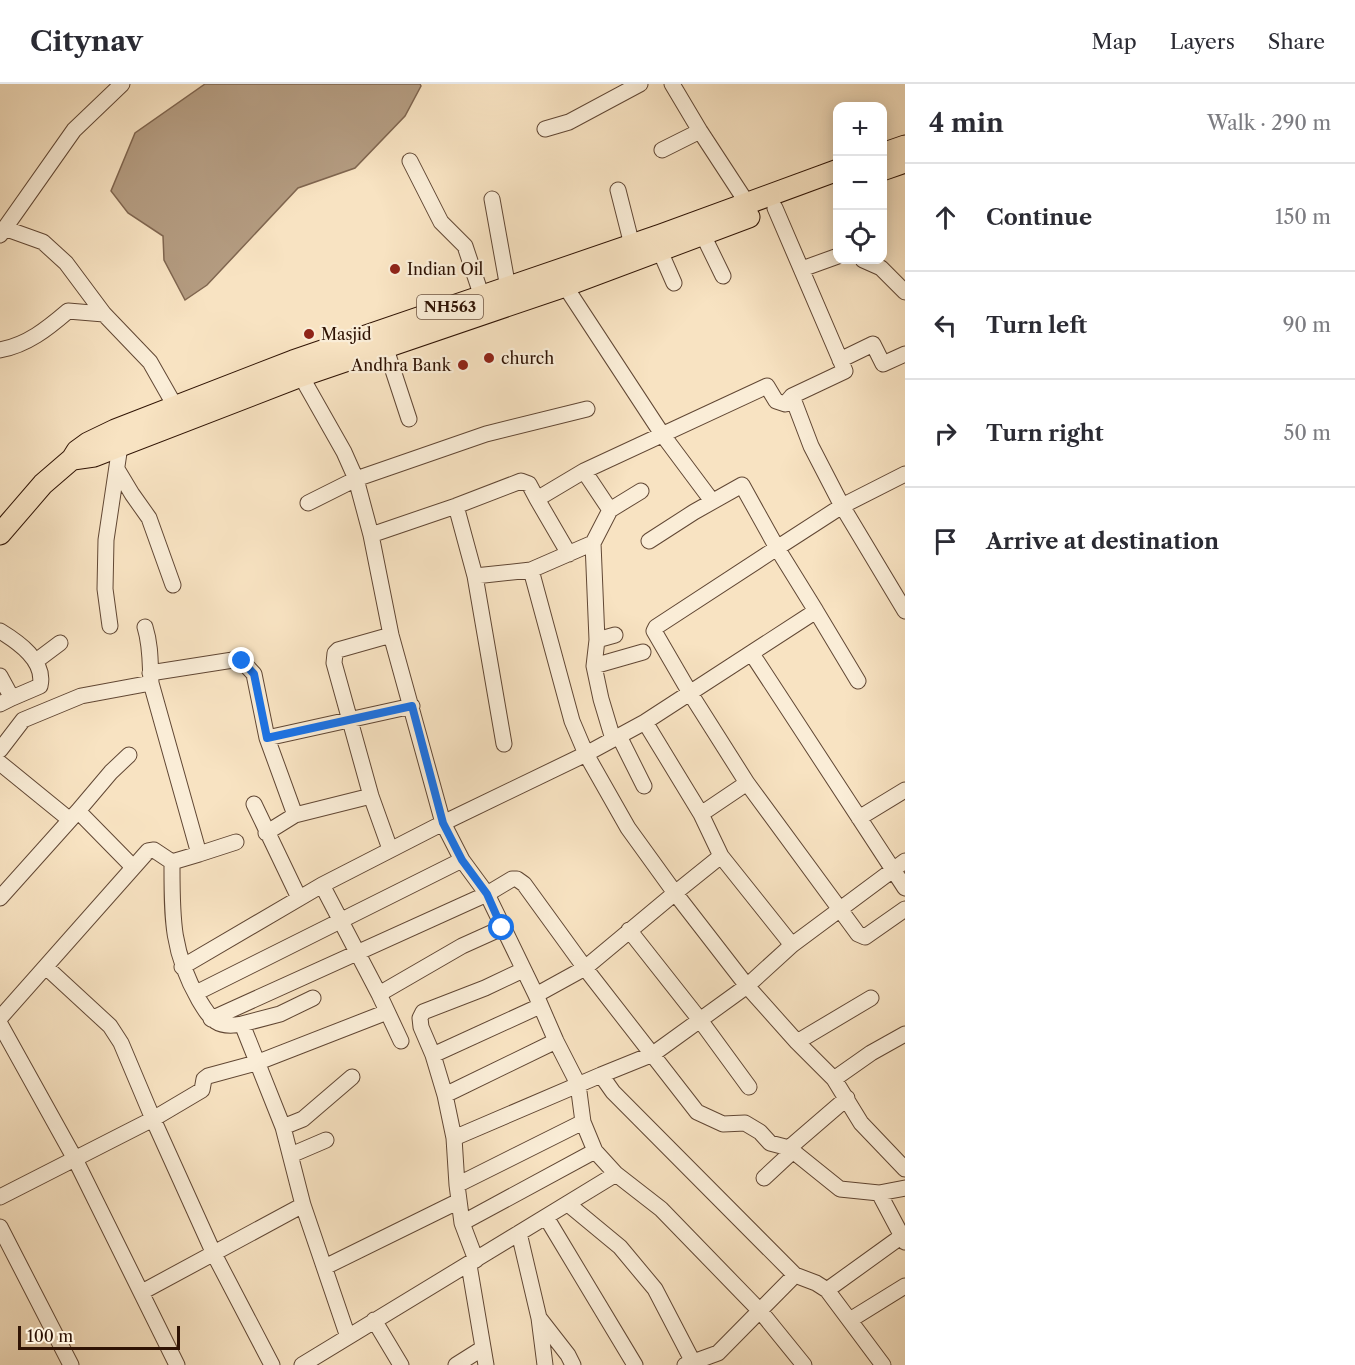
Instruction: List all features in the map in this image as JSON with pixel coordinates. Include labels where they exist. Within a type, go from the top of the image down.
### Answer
[{"type":"highway","points":[[887,152],[905,146]]},
{"type":"highway","points":[[887,168],[905,162]]},
{"type":"highway","name":"NH563","points":[[72,459],[94,456],[120,446],[297,369],[482,297],[833,171]]},
{"type":"highway","name":"NH563","points":[[0,534],[43,484],[72,459],[77,451],[88,443],[175,406],[297,369],[385,346],[565,286],[833,187]]},
{"type":"street","points":[[122,84],[74,130],[2,232],[43,242],[66,264],[104,314],[150,362],[175,406]]},
{"type":"street","points":[[545,129],[569,122],[640,84]]},
{"type":"street","points":[[672,84],[747,202]]},
{"type":"street","points":[[662,150],[700,131]]},
{"type":"street","points":[[410,161],[441,222],[462,242],[482,297]]},
{"type":"street","points":[[618,190],[632,245]]},
{"type":"street","points":[[492,199],[508,288]]},
{"type":"street","points":[[537,498],[584,471],[767,386],[776,401],[785,404],[792,396],[845,371],[775,208]]},
{"type":"street","points":[[703,235],[723,276]]},
{"type":"street","points":[[660,251],[674,284]]},
{"type":"street","points":[[802,269],[833,257]]},
{"type":"street","points":[[872,264],[881,268],[905,292]]},
{"type":"street","points":[[565,286],[662,434],[712,501]]},
{"type":"street","points":[[0,350],[14,348],[40,334],[68,311],[104,314]]},
{"type":"street","points":[[840,360],[873,344],[883,364],[905,354]]},
{"type":"street","points":[[385,346],[409,419]]},
{"type":"street","points":[[297,369],[344,452],[356,479],[371,535],[391,635],[443,823],[462,860],[487,894],[578,1084],[583,1122],[595,1151],[616,1174],[661,1209],[761,1312],[804,1365]]},
{"type":"street","points":[[792,396],[811,446],[842,506],[905,611]]},
{"type":"street","points":[[308,503],[356,479],[486,434],[587,409]]},
{"type":"street","points":[[110,626],[105,590],[106,540],[120,446]]},
{"type":"street","points":[[117,469],[149,518],[173,585]]},
{"type":"street","points":[[584,471],[610,510]]},
{"type":"street","points":[[905,474],[842,506],[656,627],[654,631],[747,783],[858,934],[865,937],[905,909]]},
{"type":"street","points":[[371,535],[521,481],[529,484],[569,555]]},
{"type":"street","points":[[649,541],[742,485],[777,548],[858,681]]},
{"type":"street","points":[[641,491],[610,510],[593,543],[597,640],[594,666],[601,699],[616,738],[644,786]]},
{"type":"street","points":[[456,506],[475,576],[504,744]]},
{"type":"street","points":[[475,576],[531,570],[593,543]]},
{"type":"street","points":[[531,570],[572,721],[586,754],[628,828],[747,986],[834,1079],[861,1123],[905,1169]]},
{"type":"street","points":[[182,967],[299,898],[390,849],[586,754],[645,722],[816,612]]},
{"type":"street","points":[[145,627],[150,645],[150,678],[199,854]]},
{"type":"street","points":[[0,631],[18,643],[36,661],[41,680],[40,686],[5,702]]},
{"type":"street","points":[[390,849],[371,796],[334,663],[335,653],[338,651],[391,635]]},
{"type":"street","points":[[597,640],[615,635]]},
{"type":"street","points":[[36,661],[60,643]]},
{"type":"street","points":[[594,666],[643,652]]},
{"type":"street","points":[[752,654],[859,818],[899,865],[905,888]]},
{"type":"street","points":[[0,750],[23,720],[81,696],[150,678],[233,660],[242,661],[254,674],[267,738],[295,814]]},
{"type":"street","points":[[0,676],[5,702],[23,720]]},
{"type":"street","points":[[267,738],[412,706]]},
{"type":"street","points":[[645,722],[701,814],[721,856],[792,945]]},
{"type":"street","points":[[0,898],[111,772],[129,755]]},
{"type":"street","points":[[0,763],[74,815],[134,867]]},
{"type":"street","points":[[701,814],[747,783]]},
{"type":"street","points":[[859,818],[905,790]]},
{"type":"street","points":[[266,833],[295,814],[371,796]]},
{"type":"street","points":[[254,804],[299,898]]},
{"type":"street","points":[[0,1018],[151,850],[172,862],[236,842]]},
{"type":"street","points":[[433,1055],[538,1001],[585,968],[721,856]]},
{"type":"street","points":[[196,993],[462,860]]},
{"type":"street","points":[[172,862],[172,915],[182,967],[210,1019],[229,1027],[280,1014],[313,998]]},
{"type":"street","points":[[454,1138],[653,1054],[747,986],[792,945],[899,865]]},
{"type":"street","points":[[210,1019],[487,894],[512,879],[517,879],[524,884],[585,968],[697,1112],[723,1124],[745,1123],[760,1132],[770,1143],[791,1150],[840,1189],[879,1193],[905,1188]]},
{"type":"street","points":[[322,885],[401,1041]]},
{"type":"street","points":[[379,994],[462,946],[502,928]]},
{"type":"street","points":[[629,930],[749,1087]]},
{"type":"street","points":[[46,967],[110,1026],[121,1043],[214,1254],[272,1365]]},
{"type":"street","points":[[486,1365],[472,1263],[462,1223],[454,1138],[445,1095],[433,1055],[421,1027],[420,1018],[423,1012],[485,988],[523,970]]},
{"type":"street","points":[[273,990],[280,1014]]},
{"type":"street","points":[[797,1042],[871,998]]},
{"type":"street","points":[[0,1197],[153,1119],[202,1090],[204,1079],[208,1076],[256,1063],[387,1012]]},
{"type":"street","points":[[0,1024],[75,1159],[177,1365]]},
{"type":"street","points":[[242,1024],[283,1127],[303,1205],[348,1337]]},
{"type":"street","points":[[834,1079],[905,1034]]},
{"type":"street","points":[[445,1095],[556,1041]]},
{"type":"street","points":[[601,1075],[613,1092],[795,1275],[816,1282],[827,1290],[883,1365]]},
{"type":"street","points":[[283,1127],[303,1119],[351,1077]]},
{"type":"street","points":[[764,1178],[847,1098]]},
{"type":"street","points":[[457,1185],[583,1122]]},
{"type":"street","points":[[291,1155],[326,1140]]},
{"type":"street","points":[[462,1223],[595,1151]]},
{"type":"street","points":[[302,1365],[616,1174]]},
{"type":"street","points":[[827,1290],[903,1239],[879,1193]]},
{"type":"street","points":[[325,1267],[459,1201]]},
{"type":"street","points":[[568,1204],[620,1247],[655,1289],[689,1364],[719,1359],[795,1275]]},
{"type":"street","points":[[142,1292],[303,1205]]},
{"type":"street","points":[[546,1217],[635,1365]]},
{"type":"street","points":[[0,1227],[71,1365]]},
{"type":"street","points":[[519,1233],[539,1318],[545,1365]]},
{"type":"street","points":[[850,1320],[905,1286]]},
{"type":"street","points":[[539,1318],[568,1355],[573,1365]]},
{"type":"street","points":[[374,1320],[401,1365]]},
{"type":"street","points":[[456,1365],[483,1348]]},
{"type":"shaded area","points":[[205,84],[420,84],[421,86],[405,116],[355,168],[298,188],[207,285],[185,300],[164,260],[163,236],[128,213],[111,191],[135,133]]},
{"type":"place","name":"Indian Oil","points":[[395,269]]},
{"type":"place","name":"Masjid","points":[[309,334]]},
{"type":"place","name":"church","points":[[489,358]]},
{"type":"place","name":"Andhra Bank","points":[[463,365]]},
{"type":"route","points":[[242,661],[254,674],[267,738],[412,706],[443,823],[462,860],[487,894],[502,928]]}]
